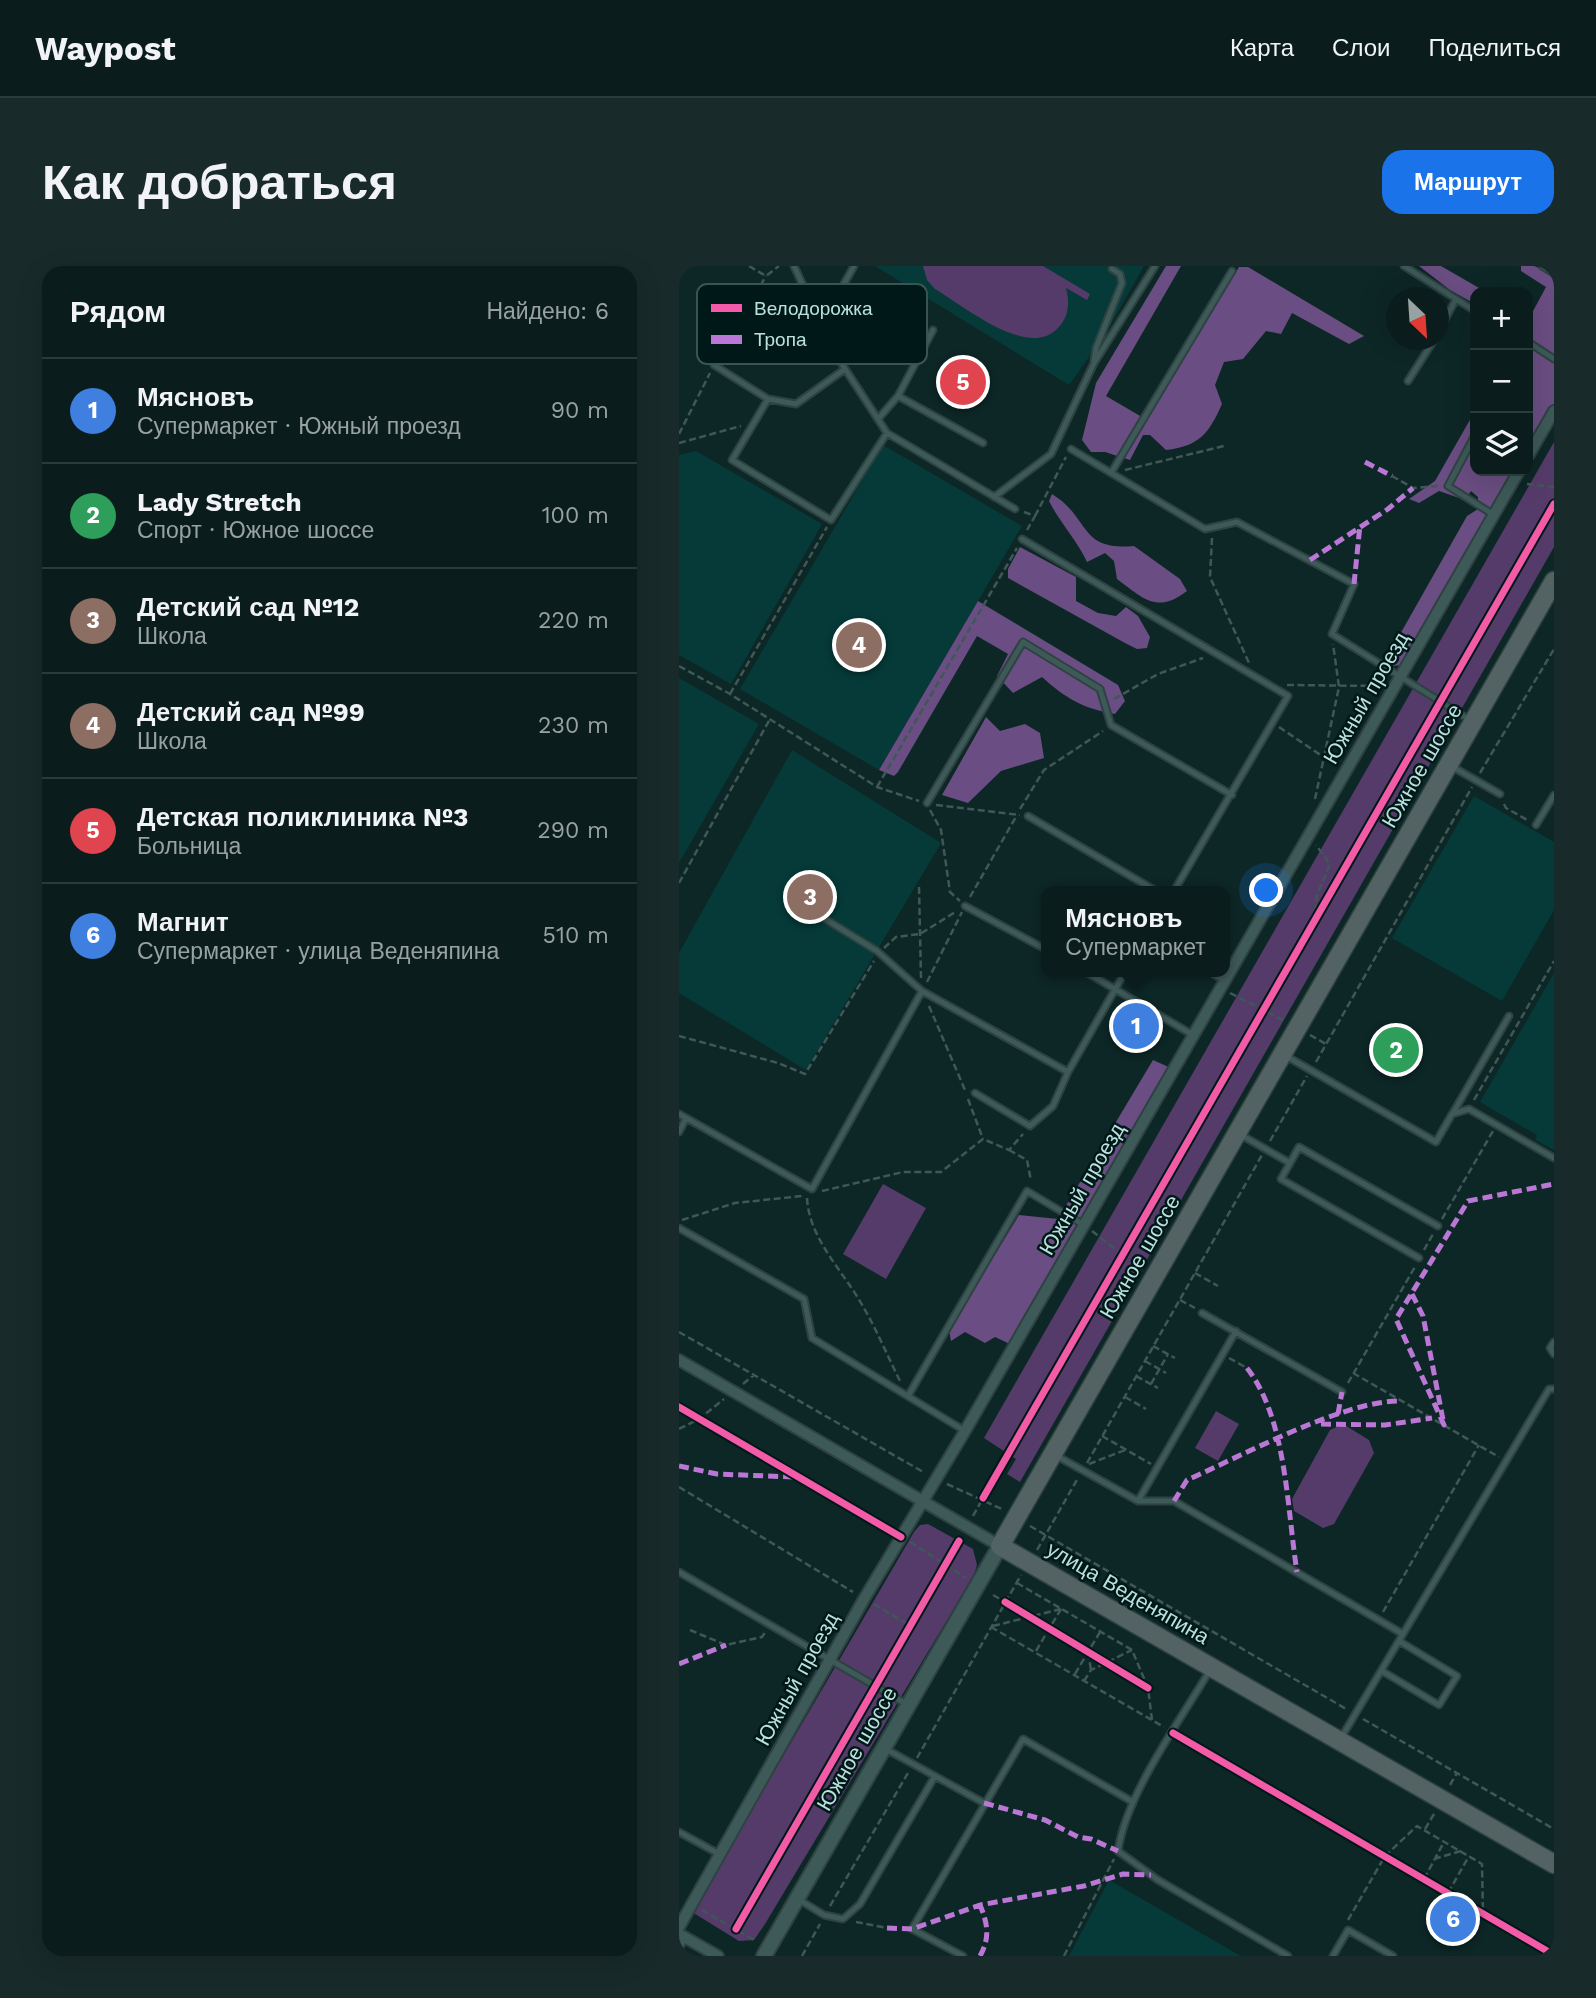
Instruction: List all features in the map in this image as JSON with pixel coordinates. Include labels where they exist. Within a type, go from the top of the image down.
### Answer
[{"type":"main road","name":"Южное шоссе","points":[[1000,1546],[1554,581]]},
{"type":"main road","name":"улица Веденяпина","points":[[1000,1546],[1554,1864]]},
{"type":"street","points":[[1533,447],[1554,411]]},
{"type":"street","name":"Южный проезд","points":[[1230,972],[1516,476]]},
{"type":"street","name":"Южный проезд","points":[[679,1927],[921,1501],[965,1431],[1227,977]]},
{"type":"street","name":"улица Веденяпина","points":[[679,1360],[1000,1546]]},
{"type":"street","name":"Южное шоссе","points":[[764,1956],[1000,1546]]},
{"type":"street","points":[[682,1936],[718,1956]]},
{"type":"lane","points":[[794,266],[802,284]]},
{"type":"lane","points":[[844,284],[854,266]]},
{"type":"lane","points":[[994,497],[1051,454],[1094,363],[1155,266]]},
{"type":"lane","points":[[1404,266],[1470,308]]},
{"type":"lane","points":[[1542,266],[1554,273]]},
{"type":"lane","points":[[1094,363],[1095,348],[1122,283],[1120,274],[1111,267]]},
{"type":"lane","points":[[1111,473],[1232,271]]},
{"type":"lane","points":[[1449,312],[1456,299]]},
{"type":"lane","points":[[927,341],[933,330]]},
{"type":"lane","points":[[1533,345],[1554,359]]},
{"type":"lane","points":[[1408,382],[1428,350]]},
{"type":"lane","points":[[842,364],[887,433],[1015,509]]},
{"type":"lane","points":[[878,419],[898,396],[915,364]]},
{"type":"lane","points":[[714,365],[768,399],[796,404],[845,369]]},
{"type":"lane","points":[[898,396],[983,443]]},
{"type":"lane","points":[[768,399],[732,460],[831,520],[887,433]]},
{"type":"lane","points":[[1470,444],[1448,486],[1494,515]]},
{"type":"lane","points":[[1071,449],[1205,529],[1237,522],[1354,584],[1332,634],[1398,681],[1473,722]]},
{"type":"lane","points":[[1022,539],[1288,696],[1177,886]]},
{"type":"lane","points":[[927,803],[1023,642],[1100,689],[1111,725],[1232,795]]},
{"type":"lane","points":[[1449,764],[1500,794]]},
{"type":"lane","points":[[1536,825],[1554,794]]},
{"type":"lane","points":[[1028,816],[1147,886]]},
{"type":"lane","points":[[965,905],[1041,947]]},
{"type":"lane","points":[[822,917],[879,953],[922,991],[1068,1072]]},
{"type":"lane","points":[[1095,977],[1193,1035]]},
{"type":"lane","points":[[975,1093],[1030,1126],[1053,1106],[1068,1072],[1122,977]]},
{"type":"lane","points":[[1215,977],[1223,984]]},
{"type":"lane","points":[[679,1114],[812,1189],[922,991]]},
{"type":"lane","points":[[1283,1054],[1437,1142],[1509,1016]]},
{"type":"lane","points":[[1452,1114],[1469,1110],[1554,1158]]},
{"type":"lane","points":[[679,1132],[686,1118]]},
{"type":"lane","points":[[1238,1133],[1290,1163]]},
{"type":"lane","points":[[1419,1258],[1281,1179],[1299,1147],[1438,1226]]},
{"type":"lane","points":[[908,1396],[1027,1191],[1084,1225]]},
{"type":"lane","points":[[679,1228],[804,1299],[812,1338],[965,1431]]},
{"type":"lane","points":[[1202,1313],[1342,1392]]},
{"type":"lane","points":[[1138,1501],[1236,1331]]},
{"type":"lane","points":[[1554,1342],[1550,1348],[1554,1354]]},
{"type":"lane","points":[[1340,1741],[1554,1380]]},
{"type":"lane","points":[[1053,1453],[1084,1467],[1138,1501],[1174,1501],[1403,1634]]},
{"type":"lane","points":[[679,1572],[908,1705]]},
{"type":"lane","points":[[1382,1671],[1439,1705],[1457,1676],[1399,1641]]},
{"type":"lane","points":[[1212,1667],[1133,1802],[1121,1828],[1118,1851],[1158,1880],[1288,1956]]},
{"type":"lane","points":[[963,1956],[912,1928],[1023,1739],[1133,1802]]},
{"type":"lane","points":[[884,1748],[983,1803]]},
{"type":"lane","points":[[796,1899],[824,1916],[843,1919],[860,1904],[935,1776]]},
{"type":"lane","points":[[679,1832],[720,1854]]},
{"type":"lane","points":[[1333,1956],[1348,1930],[1393,1956]]},
{"type":"lane","points":[[679,1949],[682,1936]]},
{"type":"path","points":[[679,272],[683,266]]},
{"type":"path","points":[[749,266],[766,276]]},
{"type":"path","points":[[761,284],[766,276],[779,266]]},
{"type":"path","points":[[679,434],[714,365]]},
{"type":"path","points":[[679,443],[754,422]]},
{"type":"path","points":[[1111,473],[1224,446]]},
{"type":"path","points":[[877,787],[1022,539],[1071,449]]},
{"type":"path","points":[[1392,476],[1413,488],[1448,486]]},
{"type":"path","points":[[1513,482],[1554,488]]},
{"type":"path","points":[[1015,509],[1035,516]]},
{"type":"path","points":[[730,694],[831,520]]},
{"type":"path","points":[[1213,527],[1210,577],[1256,677]]},
{"type":"path","points":[[1313,809],[1322,756],[1339,687],[1332,634]]},
{"type":"path","points":[[1037,1550],[1476,780],[1554,649]]},
{"type":"path","points":[[1105,704],[1157,674],[1216,653]]},
{"type":"path","points":[[679,666],[730,694],[877,787],[927,803],[1028,816]]},
{"type":"path","points":[[1272,687],[1297,683],[1339,687],[1398,681]]},
{"type":"path","points":[[679,883],[770,719]]},
{"type":"path","points":[[1273,722],[1322,756]]},
{"type":"path","points":[[922,991],[965,905],[1044,770],[1111,725]]},
{"type":"path","points":[[1500,794],[1506,808],[1536,825]]},
{"type":"path","points":[[927,803],[941,830],[950,892],[965,905]]},
{"type":"path","points":[[1309,835],[1330,864],[1317,895],[1314,922]]},
{"type":"path","points":[[919,887],[922,991],[955,1062],[983,1139],[1027,1160],[1034,1195]]},
{"type":"path","points":[[1308,933],[1328,899]]},
{"type":"path","points":[[679,1036],[778,1063],[805,1074],[879,953],[896,937],[920,934],[965,905]]},
{"type":"path","points":[[1469,1110],[1554,961]]},
{"type":"path","points":[[1223,984],[1263,1010],[1326,1044]]},
{"type":"path","points":[[1257,1022],[1270,999]]},
{"type":"path","points":[[1009,1150],[1030,1126]]},
{"type":"path","points":[[679,1221],[735,1203],[807,1195],[903,1172],[941,1172],[983,1139]]},
{"type":"path","points":[[812,1189],[807,1195],[808,1212],[837,1270],[860,1301],[908,1396]]},
{"type":"path","points":[[1084,1225],[1123,1255]]},
{"type":"path","points":[[1117,1266],[1130,1243]]},
{"type":"path","points":[[1195,1273],[1218,1286]]},
{"type":"path","points":[[1180,1300],[1202,1313]]},
{"type":"path","points":[[679,1332],[935,1479],[983,1498],[1004,1510]]},
{"type":"path","points":[[1153,1346],[1175,1358]]},
{"type":"path","points":[[1151,1384],[1168,1354]]},
{"type":"path","points":[[1223,1354],[1247,1368]]},
{"type":"path","points":[[1145,1361],[1166,1373]]},
{"type":"path","points":[[1353,1373],[1506,1461]]},
{"type":"path","points":[[679,1429],[699,1419],[754,1375]]},
{"type":"path","points":[[1136,1376],[1158,1388]]},
{"type":"path","points":[[1125,1397],[1146,1409]]},
{"type":"path","points":[[689,1413],[710,1425]]},
{"type":"path","points":[[1102,1436],[1157,1468]]},
{"type":"path","points":[[1378,1620],[1479,1445]]},
{"type":"path","points":[[1084,1467],[1126,1450]]},
{"type":"path","points":[[679,1487],[909,1625]]},
{"type":"path","points":[[973,1516],[990,1487]]},
{"type":"path","points":[[1030,1525],[1554,1829]]},
{"type":"path","points":[[901,1537],[970,1580]]},
{"type":"path","points":[[940,1575],[953,1553]]},
{"type":"path","points":[[1017,1583],[1132,1650],[1148,1688],[1152,1721]]},
{"type":"path","points":[[993,1595],[1013,1607]]},
{"type":"path","points":[[1061,1609],[991,1627],[1173,1733]]},
{"type":"path","points":[[1035,1653],[1061,1609]]},
{"type":"path","points":[[1022,1612],[1059,1634]]},
{"type":"path","points":[[903,1635],[915,1615]]},
{"type":"path","points":[[690,1629],[726,1645],[762,1637],[769,1626]]},
{"type":"path","points":[[1074,1675],[1100,1632]]},
{"type":"path","points":[[1078,1646],[1116,1669]]},
{"type":"path","points":[[1084,1681],[1091,1670],[1132,1650]]},
{"type":"path","points":[[1088,1652],[1091,1670]]},
{"type":"path","points":[[1137,1682],[1148,1688]]},
{"type":"path","points":[[1449,1787],[1457,1773]]},
{"type":"path","points":[[1424,1830],[1434,1814]]},
{"type":"path","points":[[1348,1930],[1346,1923],[1385,1856],[1417,1826],[1482,1864],[1483,1914]]},
{"type":"path","points":[[1423,1879],[1444,1842]]},
{"type":"path","points":[[1373,1849],[1395,1862]]},
{"type":"path","points":[[1064,1956],[1118,1851]]},
{"type":"path","points":[[1434,1859],[1461,1851]]},
{"type":"path","points":[[1448,1894],[1469,1856]]},
{"type":"path","points":[[1414,1873],[1432,1884]]},
{"type":"path","points":[[1440,1889],[1460,1900]]},
{"type":"path","points":[[692,1903],[754,1940]]},
{"type":"path","points":[[1472,1907],[1495,1921]]},
{"type":"path","points":[[736,1929],[743,1917]]},
{"type":"path","points":[[843,1919],[887,1928]]},
{"type":"shaded area","points":[[875,266],[1144,266],[1106,333],[1099,331],[1089,357],[1069,385],[927,298],[927,284],[904,284]]},
{"type":"shaded area","points":[[923,266],[1043,266],[1090,294],[1087,300],[1066,288],[1068,299],[1064,320],[1057,329],[1044,337],[1029,338],[996,327],[935,289],[927,280]]},
{"type":"shaded area","points":[[1166,266],[1181,266],[1106,396],[1147,420],[1239,267],[1248,267],[1364,336],[1349,344],[1292,313],[1281,334],[1266,331],[1243,359],[1224,362],[1215,385],[1222,404],[1208,430],[1195,441],[1166,450],[1150,435],[1143,435],[1130,460],[1105,452],[1091,452],[1082,440],[1096,383]]},
{"type":"shaded area","points":[[1419,266],[1441,266],[1477,287],[1470,287],[1470,301]]},
{"type":"shaded area","points":[[1521,266],[1535,266],[1554,278],[1554,413],[1533,450],[1533,311],[1546,287],[1521,271]]},
{"type":"shaded area","points":[[1470,420],[1470,476],[1518,476],[1402,665],[1392,666],[1386,659],[1467,516],[1478,509],[1478,497],[1471,491],[1465,500],[1439,491],[1419,503],[1409,499],[1435,481]]},
{"type":"shaded area","points":[[1554,442],[1554,547],[1020,1482],[1007,1474],[1016,1459],[984,1438]]},
{"type":"shaded area","points":[[883,445],[1022,526],[879,770],[740,689]]},
{"type":"shaded area","points":[[696,451],[822,524],[731,684],[679,655],[679,455]]},
{"type":"shaded area","points":[[1052,494],[1064,503],[1094,538],[1116,546],[1134,546],[1180,579],[1187,591],[1167,602],[1151,601],[1117,579],[1114,561],[1105,553],[1087,562],[1049,501]]},
{"type":"shaded area","points":[[1020,547],[1076,577],[1076,601],[1098,613],[1116,616],[1126,607],[1138,616],[1150,637],[1147,648],[1137,649],[1125,643],[1008,578],[1008,569]]},
{"type":"shaded area","points":[[978,601],[1118,685],[1125,701],[1115,714],[1094,709],[1067,697],[1042,677],[1013,693],[997,676],[1008,654],[977,636],[898,772],[894,776],[879,770]]},
{"type":"shaded area","points":[[679,678],[759,724],[679,863]]},
{"type":"shaded area","points":[[986,717],[1000,731],[1025,724],[1040,733],[1044,758],[1001,771],[968,803],[942,795]]},
{"type":"shaded area","points":[[792,750],[941,843],[806,1070],[679,993],[679,953]]},
{"type":"shaded area","points":[[1474,796],[1554,842],[1554,910],[1502,1001],[1392,938]]},
{"type":"shaded area","points":[[1554,973],[1554,1150],[1535,1140],[1537,1135],[1480,1102]]},
{"type":"shaded area","points":[[1153,1060],[1173,1069],[1012,1345],[995,1337],[985,1343],[965,1332],[951,1341],[949,1330],[1019,1215],[1058,1219]]},
{"type":"shaded area","points":[[883,1184],[926,1208],[886,1279],[843,1254]]},
{"type":"shaded area","points":[[1216,1411],[1239,1424],[1218,1461],[1195,1448]]},
{"type":"shaded area","points":[[1343,1424],[1369,1440],[1374,1453],[1334,1524],[1323,1528],[1294,1511],[1292,1499],[1330,1430]]},
{"type":"shaded area","points":[[928,1524],[973,1549],[977,1565],[974,1575],[765,1924],[754,1940],[739,1941],[692,1912],[914,1532],[920,1525]]},
{"type":"shaded area","points":[[1109,1880],[1241,1956],[1069,1956]]},
{"type":"marked path","points":[[1365,462],[1392,476]]},
{"type":"marked path","points":[[1310,560],[1388,509],[1413,488]]},
{"type":"marked path","points":[[1354,584],[1360,525]]},
{"type":"marked path","points":[[1412,1294],[1423,1316],[1444,1425],[1396,1319],[1468,1201],[1554,1184]]},
{"type":"marked path","points":[[1247,1368],[1260,1389],[1278,1439],[1297,1572]]},
{"type":"marked path","points":[[1338,1414],[1342,1392]]},
{"type":"marked path","points":[[1174,1501],[1187,1480],[1293,1431],[1351,1410],[1378,1403],[1401,1401]]},
{"type":"marked path","points":[[1321,1424],[1385,1425],[1432,1418]]},
{"type":"marked path","points":[[679,1466],[717,1474],[794,1477]]},
{"type":"marked path","points":[[679,1664],[726,1645]]},
{"type":"marked path","points":[[984,1803],[1045,1820],[1078,1837],[1091,1839],[1118,1851]]},
{"type":"marked path","points":[[887,1928],[912,1929],[980,1905],[1084,1886],[1123,1874],[1151,1875]]},
{"type":"marked path","points":[[980,1905],[987,1931],[980,1956]]},
{"type":"cycle path","points":[[983,1498],[1554,504]]},
{"type":"cycle path","points":[[679,1407],[901,1537]]},
{"type":"cycle path","points":[[736,1929],[959,1541]]},
{"type":"cycle path","points":[[1005,1602],[1148,1688]]},
{"type":"cycle path","points":[[1173,1733],[1554,1955]]},
{"type":"place","name":"Детская поликлиника №3","points":[[963,382]]},
{"type":"place","name":"Детский сад №99","points":[[859,645]]},
{"type":"place","name":"Детский сад №12","points":[[810,897]]},
{"type":"place","name":"Мясновъ","points":[[1136,1026]]},
{"type":"place","name":"Lady Stretch","points":[[1396,1050]]},
{"type":"place","name":"Магнит","points":[[1453,1919]]}]
